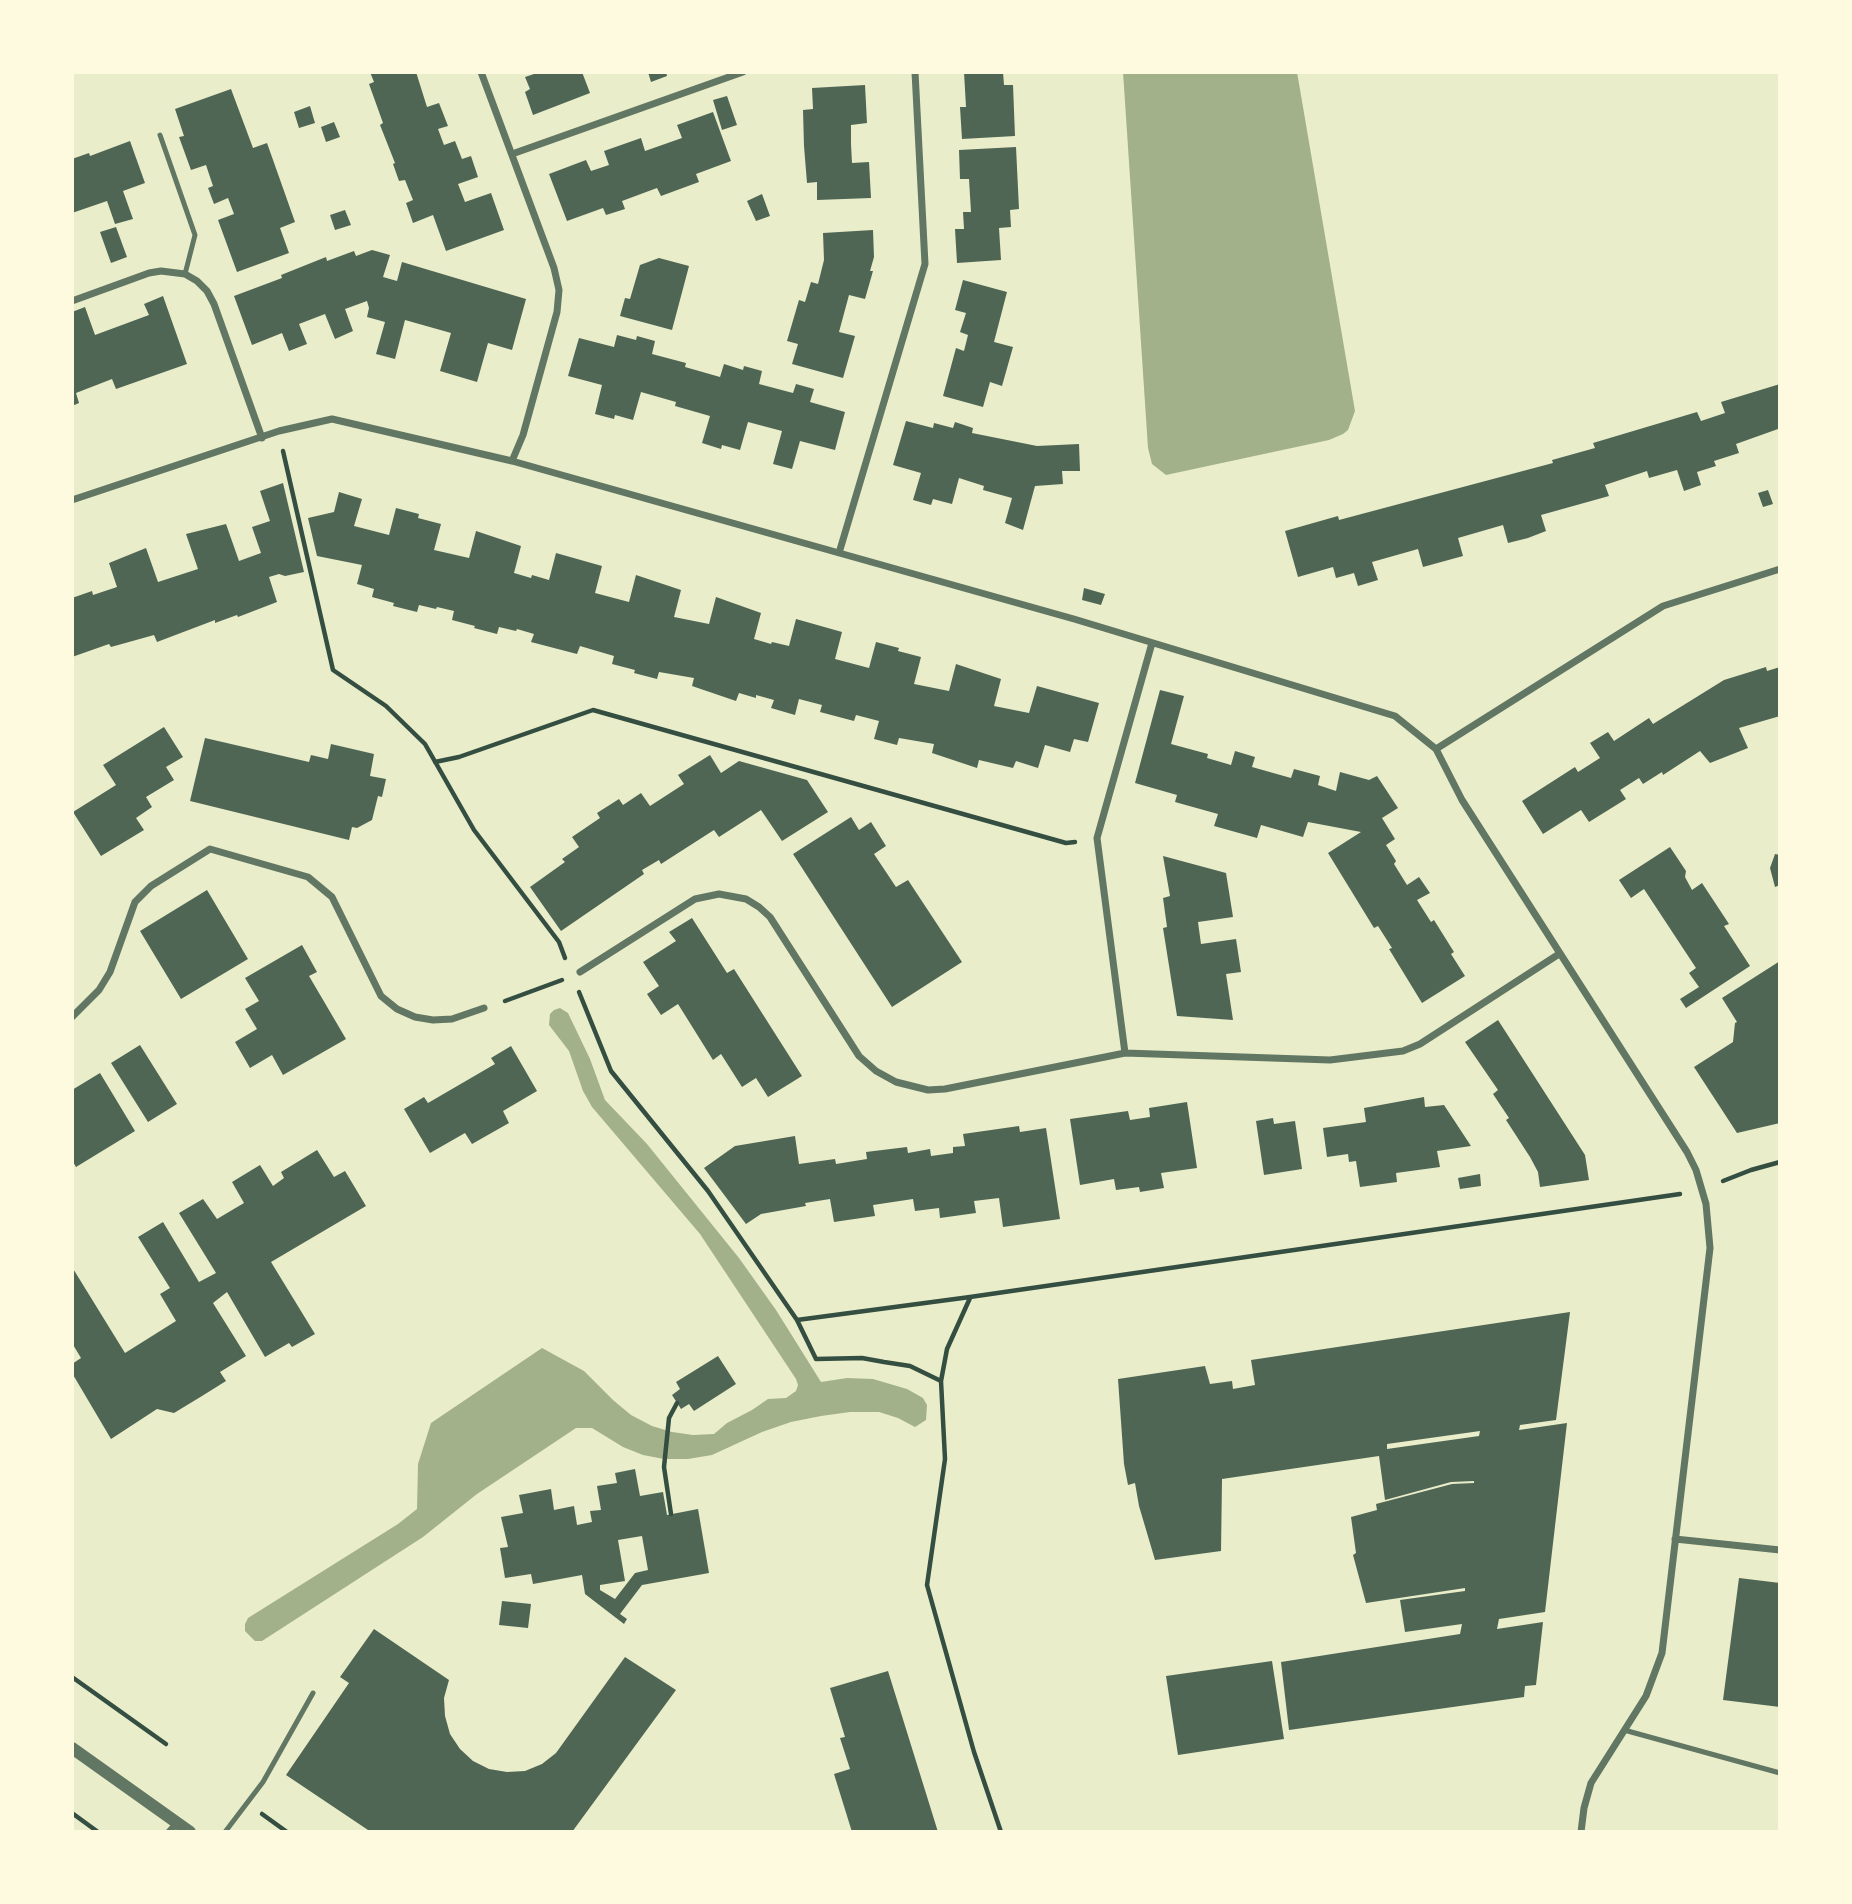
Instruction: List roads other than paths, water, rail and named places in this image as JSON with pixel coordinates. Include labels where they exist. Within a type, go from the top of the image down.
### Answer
[{"type":"street","points":[[481,72],[554,268],[559,290],[554,324],[523,435],[512,461]]},
{"type":"street","points":[[512,153],[743,72]]},
{"type":"street","points":[[839,553],[925,264],[915,72]]},
{"type":"street","points":[[72,301],[149,273],[161,271],[185,274],[207,292],[214,304],[262,438]]},
{"type":"street","points":[[72,500],[279,431],[332,419],[512,461],[1152,643],[1395,716],[1436,749],[1462,800],[1687,1152],[1696,1170],[1706,1204],[1710,1248],[1662,1653],[1646,1696],[1591,1783],[1581,1832]]},
{"type":"street","points":[[1436,749],[1664,606],[1780,569]]},
{"type":"street","points":[[1125,1053],[1097,838],[1152,643]]},
{"type":"street","points":[[72,1017],[99,990],[110,972],[135,902],[151,886],[209,849],[308,877],[332,897],[381,996],[397,1009],[415,1017],[433,1020],[452,1019],[484,1009]]},
{"type":"street","points":[[576,974],[683,905],[706,895],[732,895],[759,907],[770,917],[859,1056],[876,1071],[895,1082],[912,1087],[945,1090],[1125,1053],[1330,1060],[1403,1051],[1420,1044],[1559,954]]},
{"type":"street","points":[[1675,1539],[1780,1550]]},
{"type":"street","points":[[72,1748],[173,1827],[190,1832]]},
{"type":"lane","points":[[160,135],[195,235],[185,274]]},
{"type":"lane","points":[[225,1832],[263,1783],[313,1693]]},
{"type":"lane","points":[[1624,1730],[1780,1773]]}]
